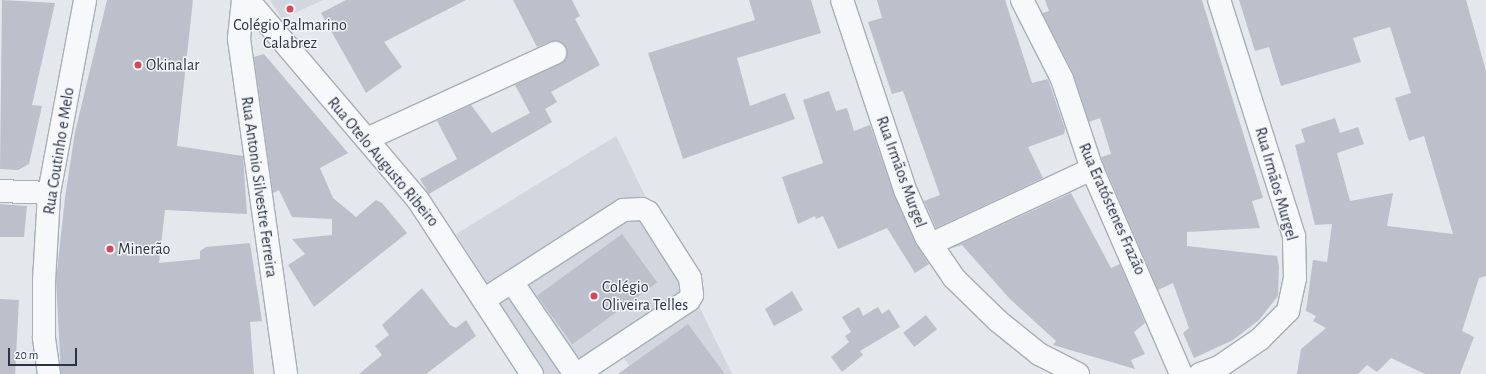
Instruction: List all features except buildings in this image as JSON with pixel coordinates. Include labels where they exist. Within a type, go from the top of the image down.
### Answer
[{"type":"street","name":"Rua Coutinho e Melo","points":[[49,374],[44,295],[49,193],[85,0]]},
{"type":"street","name":"Rua Antonio Silvestre Ferreira","points":[[243,0],[239,39],[286,374]]},
{"type":"street","name":"Rua Otelo Augusto Ribeiro","points":[[248,0],[418,200],[485,299],[532,374]]},
{"type":"street","name":"Rua Irmãos Murgel","points":[[842,0],[906,192],[931,244],[954,278],[998,321],[1039,354],[1078,374]]},
{"type":"street","name":"Rua Eratóstenes Frazão","points":[[1022,0],[1062,79],[1092,169],[1181,374]]},
{"type":"street","name":"Rua Irmãos Murgel","points":[[1200,374],[1230,359],[1288,311],[1295,278],[1294,236],[1219,0]]},
{"type":"street","points":[[367,139],[555,53]]},
{"type":"street","points":[[931,244],[1092,169]]},
{"type":"street","points":[[0,191],[49,193]]},
{"type":"street","points":[[485,299],[623,210],[642,209],[648,212],[690,278],[692,295],[689,300],[576,374],[512,282]]},
{"type":"shaded area","name":"Colégio Palmarino Calabrez","points":[[270,0],[323,0],[282,19]]},
{"type":"shaded area","name":"Colégio Oliveira Telles","points":[[616,136],[732,374],[635,374],[623,357],[594,374],[544,374],[456,234]]},
{"type":"place","name":"Colégio Palmarino Calabrez","points":[[290,9]]},
{"type":"place","name":"Okinalar","points":[[138,65]]},
{"type":"place","name":"Minerão","points":[[110,249]]},
{"type":"place","name":"Colégio Oliveira Telles","points":[[594,296]]}]
